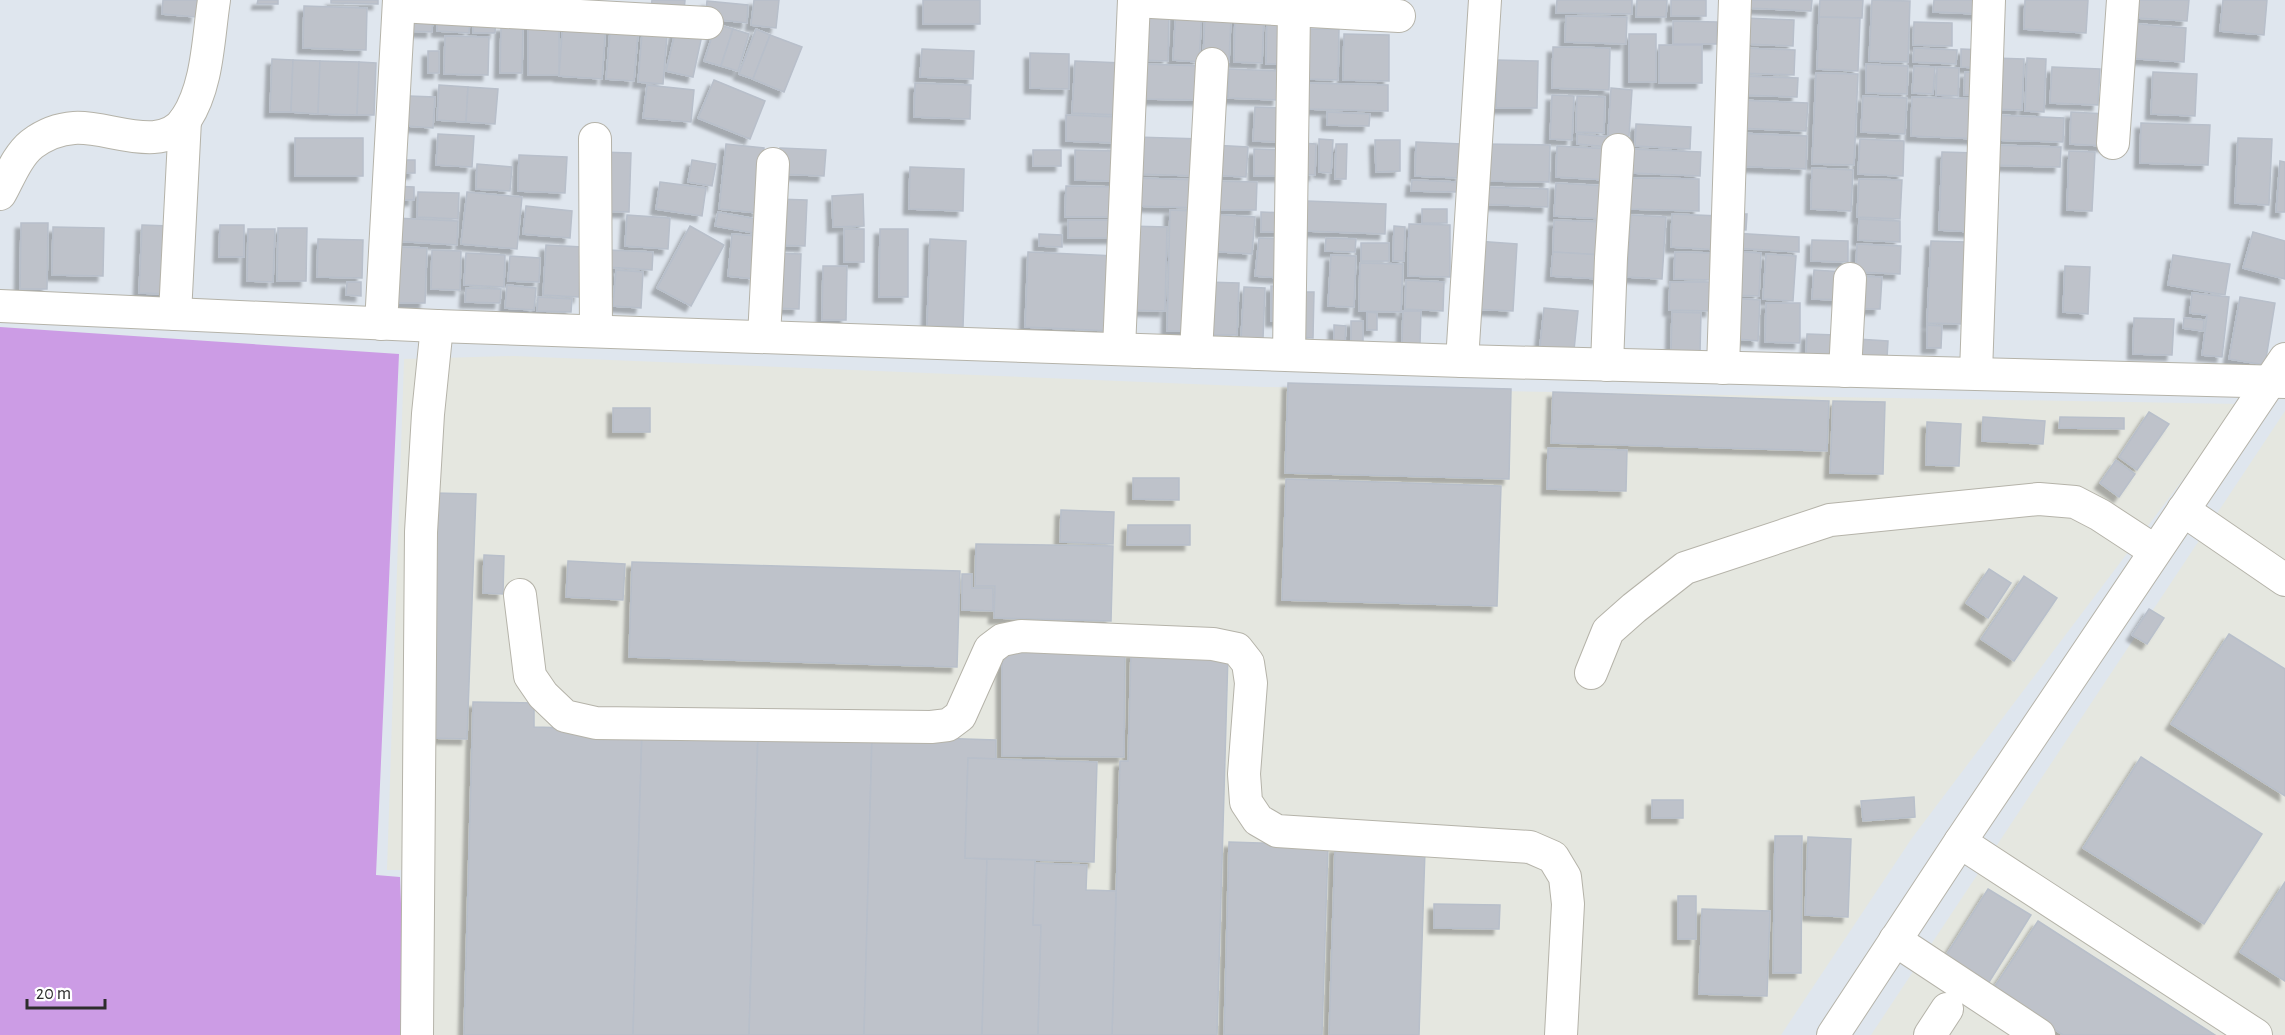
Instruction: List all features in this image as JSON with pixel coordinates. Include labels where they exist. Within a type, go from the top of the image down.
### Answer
[{"type":"street","points":[[0,194],[17,162],[31,145],[53,132],[76,128],[150,138],[172,134],[185,120],[201,85],[214,0]]},
{"type":"street","points":[[1119,349],[1134,0],[1399,16]]},
{"type":"street","points":[[1462,361],[1485,0]]},
{"type":"street","points":[[1723,368],[1735,0]]},
{"type":"street","points":[[1976,374],[1989,0]]},
{"type":"street","points":[[2113,143],[2123,0]]},
{"type":"street","points":[[381,324],[399,3],[707,23]]},
{"type":"street","points":[[1289,355],[1294,10]]},
{"type":"street","points":[[1196,352],[1212,64]]},
{"type":"street","points":[[176,314],[185,120]]},
{"type":"street","points":[[595,139],[596,331]]},
{"type":"street","points":[[1607,365],[1618,150]]},
{"type":"street","points":[[764,337],[773,164]]},
{"type":"street","points":[[1845,370],[1850,279]]},
{"type":"street","points":[[0,306],[437,326],[1462,361],[1976,374],[2268,389]]},
{"type":"street","points":[[417,1035],[421,532],[428,414],[437,326]]},
{"type":"street","points":[[1833,1035],[2155,551],[2268,389]]},
{"type":"street","points":[[1591,673],[1608,631],[1685,568],[1830,520],[2039,499],[2075,502],[2100,515],[2155,551]]},
{"type":"street","points":[[2183,510],[2285,580]]},
{"type":"street","points":[[520,595],[530,676],[543,695],[565,716],[596,723],[931,727],[948,725],[960,716],[990,649],[1002,640],[1021,636],[1213,644],[1237,649],[1248,663],[1251,683],[1244,774],[1246,802],[1258,820],[1277,831],[1530,847],[1553,856],[1565,877],[1568,904],[1561,1035]]},
{"type":"street","points":[[1960,842],[2256,1035]]},
{"type":"street","points":[[1895,940],[2038,1035]]},
{"type":"street","points":[[1930,1035],[1947,1009]]},
{"type":"shaded area","points":[[0,327],[399,354],[376,875],[400,877],[406,1035],[0,1035]]},
{"type":"shaded area","points":[[513,356],[1265,387],[2240,404],[1912,838],[1781,1035],[415,1035],[406,870],[387,870],[404,359]]},
{"type":"shaded area","points":[[2285,411],[2285,1035],[1871,1035]]},
{"type":"building","points":[[163,0],[198,0],[196,17],[162,14]]},
{"type":"building","points":[[258,0],[278,0],[278,4],[257,4]]},
{"type":"building","points":[[331,0],[378,0],[378,4],[331,3]]},
{"type":"building","points":[[652,0],[685,0],[684,11],[651,9]]},
{"type":"building","points":[[754,0],[779,0],[776,28],[751,25]]},
{"type":"building","points":[[923,0],[980,0],[980,24],[923,24]]},
{"type":"building","points":[[1557,0],[1632,0],[1632,14],[1556,13]]},
{"type":"building","points":[[1637,0],[1667,0],[1666,17],[1636,17]]},
{"type":"building","points":[[1671,0],[1706,0],[1706,16],[1671,16]]},
{"type":"building","points":[[1747,0],[1812,0],[1811,11],[1746,8]]},
{"type":"building","points":[[1820,0],[1863,0],[1862,18],[1819,17]]},
{"type":"building","points":[[1872,0],[1910,1],[1908,62],[1869,61]]},
{"type":"building","points":[[1934,0],[1980,0],[1980,14],[1933,12]]},
{"type":"building","points":[[2025,0],[2088,0],[2086,33],[2024,29]]},
{"type":"building","points":[[2137,0],[2189,0],[2187,21],[2136,18]]},
{"type":"building","points":[[2223,0],[2267,0],[2264,35],[2220,31]]},
{"type":"building","points":[[707,1],[748,5],[747,23],[705,18]]},
{"type":"building","points":[[304,6],[367,8],[366,50],[303,48]]},
{"type":"building","points":[[1138,6],[1169,7],[1168,61],[1136,60]]},
{"type":"building","points":[[1176,8],[1202,10],[1199,62],[1173,60]]},
{"type":"building","points":[[408,11],[433,12],[432,32],[407,31]]},
{"type":"building","points":[[437,14],[470,16],[469,33],[437,31]]},
{"type":"building","points":[[1235,14],[1264,14],[1262,63],[1234,62]]},
{"type":"building","points":[[1267,14],[1288,14],[1287,64],[1266,64]]},
{"type":"building","points":[[1205,15],[1231,17],[1229,62],[1203,61]]},
{"type":"building","points":[[473,16],[496,16],[495,33],[473,33]]},
{"type":"building","points":[[1566,16],[1627,17],[1626,44],[1565,42]]},
{"type":"building","points":[[1819,17],[1860,18],[1858,71],[1817,69]]},
{"type":"building","points":[[1746,18],[1794,20],[1793,46],[1745,44]]},
{"type":"building","points":[[528,19],[559,19],[559,75],[528,75]]},
{"type":"building","points":[[563,20],[606,23],[602,79],[559,76]]},
{"type":"building","points":[[611,20],[639,22],[634,81],[606,79]]},
{"type":"building","points":[[1673,21],[1717,22],[1717,44],[1673,44]]},
{"type":"building","points":[[643,22],[668,24],[663,84],[638,82]]},
{"type":"building","points":[[1914,22],[1952,23],[1952,46],[1913,45]]},
{"type":"building","points":[[2128,23],[2186,28],[2184,62],[2125,58]]},
{"type":"building","points":[[716,24],[733,29],[721,66],[704,61]]},
{"type":"building","points":[[501,26],[523,26],[522,73],[500,73]]},
{"type":"building","points":[[676,29],[702,35],[693,77],[666,71]]},
{"type":"building","points":[[733,29],[749,34],[738,71],[721,66]]},
{"type":"building","points":[[756,29],[770,35],[753,79],[739,74]]},
{"type":"building","points":[[1307,29],[1339,29],[1338,80],[1307,79]]},
{"type":"building","points":[[1344,34],[1389,35],[1389,81],[1343,80]]},
{"type":"building","points":[[1629,34],[1656,34],[1656,82],[1629,82]]},
{"type":"building","points":[[770,35],[802,47],[784,92],[753,79]]},
{"type":"building","points":[[445,36],[489,37],[488,75],[444,74]]},
{"type":"building","points":[[1659,45],[1702,45],[1702,83],[1659,83]]},
{"type":"building","points":[[1553,47],[1610,48],[1609,90],[1552,88]]},
{"type":"building","points":[[1741,48],[1795,50],[1794,75],[1740,73]]},
{"type":"building","points":[[1914,48],[1957,50],[1956,64],[1913,62]]},
{"type":"building","points":[[922,49],[974,51],[973,79],[920,77]]},
{"type":"building","points":[[1961,49],[1983,50],[1982,68],[1961,67]]},
{"type":"building","points":[[428,51],[439,51],[439,73],[428,73]]},
{"type":"building","points":[[1030,53],[1069,54],[1069,89],[1030,88]]},
{"type":"building","points":[[1994,58],[2024,59],[2022,110],[1992,109]]},
{"type":"building","points":[[2027,58],[2046,59],[2044,112],[2025,111]]},
{"type":"building","points":[[272,59],[293,60],[291,112],[270,112]]},
{"type":"building","points":[[293,60],[320,61],[318,114],[291,112]]},
{"type":"building","points":[[1497,60],[1538,61],[1537,108],[1496,108]]},
{"type":"building","points":[[320,61],[359,62],[357,115],[318,114]]},
{"type":"building","points":[[1075,61],[1122,63],[1120,115],[1072,113]]},
{"type":"building","points":[[359,62],[376,63],[374,115],[357,115]]},
{"type":"building","points":[[1141,64],[1206,66],[1206,100],[1139,99]]},
{"type":"building","points":[[1866,64],[1908,66],[1907,94],[1866,93]]},
{"type":"building","points":[[1914,66],[1935,67],[1933,94],[1912,93]]},
{"type":"building","points":[[1937,67],[1959,68],[1958,96],[1936,95]]},
{"type":"building","points":[[2052,67],[2100,69],[2098,105],[2050,103]]},
{"type":"building","points":[[1229,69],[1279,71],[1278,100],[1228,98]]},
{"type":"building","points":[[1965,72],[1980,73],[1979,95],[1964,95]]},
{"type":"building","points":[[2153,72],[2197,74],[2195,116],[2151,114]]},
{"type":"building","points":[[1816,73],[1858,74],[1854,165],[1812,164]]},
{"type":"building","points":[[1741,76],[1798,78],[1797,97],[1740,95]]},
{"type":"building","points":[[714,80],[765,101],[750,139],[698,118]]},
{"type":"building","points":[[915,83],[971,85],[970,119],[914,117]]},
{"type":"building","points":[[1304,83],[1388,85],[1388,111],[1303,109]]},
{"type":"building","points":[[439,85],[468,87],[466,122],[437,120]]},
{"type":"building","points":[[647,85],[694,90],[691,122],[643,118]]},
{"type":"building","points":[[468,87],[498,89],[495,124],[466,122]]},
{"type":"building","points":[[1611,88],[1632,90],[1629,136],[1608,135]]},
{"type":"building","points":[[1552,95],[1574,96],[1572,140],[1550,139]]},
{"type":"building","points":[[409,96],[435,97],[433,128],[407,126]]},
{"type":"building","points":[[1577,96],[1605,97],[1604,133],[1576,132]]},
{"type":"building","points":[[1863,96],[1907,98],[1905,134],[1861,132]]},
{"type":"building","points":[[1912,97],[1981,99],[1979,139],[1911,136]]},
{"type":"building","points":[[1736,100],[1808,103],[1806,131],[1735,128]]},
{"type":"building","points":[[1255,107],[1288,108],[1287,142],[1253,141]]},
{"type":"building","points":[[1327,112],[1370,114],[1369,126],[1327,125]]},
{"type":"building","points":[[2071,112],[2107,114],[2106,146],[2070,144]]},
{"type":"building","points":[[1066,115],[1118,117],[1117,143],[1066,141]]},
{"type":"building","points":[[1994,115],[2064,118],[2063,142],[1993,140]]},
{"type":"building","points":[[2141,123],[2210,125],[2208,165],[2140,163]]},
{"type":"building","points":[[1636,124],[1691,127],[1690,149],[1635,146]]},
{"type":"building","points":[[1735,133],[1807,136],[1806,169],[1734,166]]},
{"type":"building","points":[[438,134],[474,136],[472,167],[436,165]]},
{"type":"building","points":[[1577,134],[1610,137],[1609,147],[1577,144]]},
{"type":"building","points":[[1135,137],[1202,139],[1201,176],[1134,174]]},
{"type":"building","points":[[295,138],[363,138],[363,176],[295,176]]},
{"type":"building","points":[[2238,138],[2272,139],[2269,205],[2235,203]]},
{"type":"building","points":[[1319,139],[1333,140],[1331,173],[1319,172]]},
{"type":"building","points":[[1860,139],[1904,141],[1903,176],[1858,174]]},
{"type":"building","points":[[1375,140],[1400,140],[1400,171],[1376,172]]},
{"type":"building","points":[[1416,142],[1462,144],[1461,178],[1415,176]]},
{"type":"building","points":[[1300,143],[1316,144],[1315,175],[1299,174]]},
{"type":"building","points":[[726,144],[764,148],[758,213],[719,209]]},
{"type":"building","points":[[1336,144],[1347,144],[1346,179],[1335,179]]},
{"type":"building","points":[[1484,144],[1550,145],[1549,182],[1484,181]]},
{"type":"building","points":[[1212,145],[1248,147],[1246,177],[1210,175]]},
{"type":"building","points":[[1990,145],[2061,147],[2060,167],[1989,165]]},
{"type":"building","points":[[1557,146],[1610,149],[1608,180],[1556,177]]},
{"type":"building","points":[[780,148],[826,150],[824,176],[779,174]]},
{"type":"building","points":[[1254,149],[1288,150],[1288,176],[1254,176]]},
{"type":"building","points":[[1632,149],[1701,152],[1700,176],[1631,173]]},
{"type":"building","points":[[1033,150],[1061,150],[1061,166],[1033,166]]},
{"type":"building","points":[[1075,150],[1118,151],[1117,181],[1075,180]]},
{"type":"building","points":[[2069,151],[2095,152],[2092,211],[2067,210]]},
{"type":"building","points":[[601,152],[631,153],[629,212],[599,211]]},
{"type":"building","points":[[1942,152],[1977,153],[1974,232],[1939,230]]},
{"type":"building","points":[[519,155],[567,157],[565,193],[518,191]]},
{"type":"building","points":[[398,160],[415,160],[415,173],[398,173]]},
{"type":"building","points":[[692,160],[716,164],[712,186],[688,182]]},
{"type":"building","points":[[2280,161],[2285,162],[2285,212],[2276,212]]},
{"type":"building","points":[[477,164],[512,167],[510,191],[476,189]]},
{"type":"building","points":[[910,167],[964,169],[963,211],[909,209]]},
{"type":"building","points":[[1812,168],[1853,170],[1851,211],[1811,209]]},
{"type":"building","points":[[1135,178],[1200,180],[1200,208],[1134,206]]},
{"type":"building","points":[[1631,178],[1699,179],[1699,211],[1630,209]]},
{"type":"building","points":[[1859,179],[1902,180],[1900,219],[1857,217]]},
{"type":"building","points":[[1412,180],[1457,182],[1457,192],[1411,191]]},
{"type":"building","points":[[1212,181],[1257,182],[1256,210],[1211,210]]},
{"type":"building","points":[[660,182],[706,188],[702,216],[656,209]]},
{"type":"building","points":[[1556,183],[1607,186],[1605,219],[1554,216]]},
{"type":"building","points":[[391,186],[414,187],[414,200],[391,200]]},
{"type":"building","points":[[1066,186],[1119,187],[1118,217],[1065,217]]},
{"type":"building","points":[[1481,187],[1548,189],[1548,207],[1480,204]]},
{"type":"building","points":[[418,192],[459,193],[458,219],[417,217]]},
{"type":"building","points":[[467,192],[522,197],[517,249],[461,244]]},
{"type":"building","points":[[863,194],[864,226],[833,227],[832,196]]},
{"type":"building","points":[[775,199],[807,200],[805,246],[774,245]]},
{"type":"building","points":[[1307,201],[1386,204],[1385,234],[1306,231]]},
{"type":"building","points":[[526,206],[572,211],[570,238],[523,234]]},
{"type":"building","points":[[1422,209],[1447,209],[1447,223],[1422,223]]},
{"type":"building","points":[[1170,210],[1196,211],[1193,331],[1167,331]]},
{"type":"building","points":[[718,212],[762,220],[759,234],[715,226]]},
{"type":"building","points":[[1261,212],[1284,213],[1284,232],[1261,232]]},
{"type":"building","points":[[1210,214],[1255,217],[1252,254],[1208,251]]},
{"type":"building","points":[[1672,214],[1720,216],[1720,250],[1671,247]]},
{"type":"building","points":[[1735,214],[1747,214],[1746,230],[1734,229]]},
{"type":"building","points":[[627,215],[670,218],[668,249],[625,246]]},
{"type":"building","points":[[1631,215],[1666,217],[1662,279],[1627,277]]},
{"type":"building","points":[[395,218],[458,221],[457,245],[394,241]]},
{"type":"building","points":[[1859,219],[1900,221],[1900,242],[1858,240]]},
{"type":"building","points":[[1068,220],[1121,220],[1121,238],[1068,238]]},
{"type":"building","points":[[1554,220],[1604,222],[1602,255],[1553,252]]},
{"type":"building","points":[[21,223],[48,223],[47,289],[20,289]]},
{"type":"building","points":[[1409,224],[1450,225],[1450,277],[1408,276]]},
{"type":"building","points":[[142,225],[170,226],[167,294],[139,293]]},
{"type":"building","points":[[220,225],[244,225],[244,257],[219,257]]},
{"type":"building","points":[[690,226],[724,245],[691,306],[657,288]]},
{"type":"building","points":[[1128,226],[1167,227],[1165,311],[1126,310]]},
{"type":"building","points":[[1394,226],[1405,227],[1404,261],[1393,261]]},
{"type":"building","points":[[53,227],[104,228],[103,276],[52,275]]},
{"type":"building","points":[[278,228],[307,228],[306,281],[277,281]]},
{"type":"building","points":[[248,229],[275,229],[273,282],[247,281]]},
{"type":"building","points":[[844,229],[864,229],[864,262],[844,262]]},
{"type":"building","points":[[880,229],[908,229],[908,297],[879,297]]},
{"type":"building","points":[[2253,232],[2285,241],[2285,279],[2243,268]]},
{"type":"building","points":[[1732,233],[1799,237],[1799,252],[1731,248]]},
{"type":"building","points":[[732,234],[758,236],[754,279],[728,276]]},
{"type":"building","points":[[1039,234],[1062,235],[1062,247],[1039,246]]},
{"type":"building","points":[[1259,238],[1283,239],[1280,278],[1255,276]]},
{"type":"building","points":[[1326,238],[1356,239],[1355,252],[1325,251]]},
{"type":"building","points":[[318,239],[363,240],[362,278],[317,277]]},
{"type":"building","points":[[930,239],[966,241],[963,327],[927,326]]},
{"type":"building","points":[[1812,240],[1848,241],[1848,262],[1811,261]]},
{"type":"building","points":[[1476,241],[1517,244],[1513,311],[1472,309]]},
{"type":"building","points":[[1931,241],[1966,242],[1963,324],[1927,323]]},
{"type":"building","points":[[1361,243],[1389,243],[1389,261],[1361,261]]},
{"type":"building","points":[[1857,244],[1901,246],[1900,274],[1856,272]]},
{"type":"building","points":[[546,245],[582,247],[579,297],[543,295]]},
{"type":"building","points":[[398,247],[427,248],[425,303],[397,303]]},
{"type":"building","points":[[432,250],[461,251],[460,290],[431,289]]},
{"type":"building","points":[[607,250],[653,252],[652,270],[606,267]]},
{"type":"building","points":[[1730,251],[1761,253],[1759,296],[1728,295]]},
{"type":"building","points":[[1028,252],[1116,256],[1112,331],[1025,327]]},
{"type":"building","points":[[1553,252],[1602,255],[1601,279],[1551,276]]},
{"type":"building","points":[[1675,252],[1713,253],[1712,280],[1674,279]]},
{"type":"building","points":[[466,253],[505,255],[504,287],[464,285]]},
{"type":"building","points":[[773,253],[801,254],[799,309],[771,308]]},
{"type":"building","points":[[1766,254],[1796,256],[1793,301],[1763,299]]},
{"type":"building","points":[[1331,255],[1356,256],[1354,307],[1328,306]]},
{"type":"building","points":[[2173,255],[2230,264],[2225,295],[2168,285]]},
{"type":"building","points":[[510,256],[540,258],[539,282],[508,281]]},
{"type":"building","points":[[1360,263],[1403,264],[1401,312],[1359,311]]},
{"type":"building","points":[[823,266],[847,266],[846,320],[822,320]]},
{"type":"building","points":[[2065,266],[2090,267],[2088,314],[2063,312]]},
{"type":"building","points":[[616,270],[643,272],[641,308],[613,306]]},
{"type":"building","points":[[1814,270],[1845,272],[1844,300],[1812,299]]},
{"type":"building","points":[[1854,276],[1882,277],[1880,309],[1852,309]]},
{"type":"building","points":[[1406,280],[1444,282],[1443,311],[1405,309]]},
{"type":"building","points":[[347,282],[361,282],[361,296],[346,295]]},
{"type":"building","points":[[1206,282],[1239,283],[1237,335],[1204,335]]},
{"type":"building","points":[[1670,282],[1711,282],[1711,311],[1669,310]]},
{"type":"building","points":[[507,285],[536,288],[534,310],[505,308]]},
{"type":"building","points":[[1271,286],[1282,286],[1282,321],[1271,321]]},
{"type":"building","points":[[1244,287],[1265,288],[1263,339],[1241,338]]},
{"type":"building","points":[[466,288],[501,289],[500,303],[465,302]]},
{"type":"building","points":[[1295,292],[1314,292],[1313,338],[1294,337]]},
{"type":"building","points":[[2192,293],[2229,297],[2222,357],[2202,355],[2207,315],[2190,313]]},
{"type":"building","points":[[538,297],[572,299],[571,312],[537,311]]},
{"type":"building","points":[[2240,297],[2275,303],[2265,365],[2229,359]]},
{"type":"building","points":[[1730,298],[1760,300],[1758,341],[1728,338]]},
{"type":"building","points":[[1766,303],[1800,303],[1800,343],[1765,342]]},
{"type":"building","points":[[1544,308],[1578,311],[1574,350],[1540,346]]},
{"type":"building","points":[[1403,311],[1421,311],[1420,344],[1402,344]]},
{"type":"building","points":[[1367,312],[1377,313],[1377,330],[1367,330]]},
{"type":"building","points":[[1672,312],[1701,313],[1700,353],[1671,353]]},
{"type":"building","points":[[2134,318],[2174,319],[2172,355],[2133,354]]},
{"type":"building","points":[[2184,318],[2204,320],[2203,331],[2183,328]]},
{"type":"building","points":[[1351,321],[1363,321],[1363,344],[1351,344]]},
{"type":"building","points":[[1334,325],[1346,326],[1345,341],[1334,341]]},
{"type":"building","points":[[1927,325],[1942,326],[1941,348],[1927,348]]},
{"type":"building","points":[[1807,334],[1836,335],[1835,356],[1806,355]]},
{"type":"building","points":[[1857,339],[1888,341],[1887,358],[1856,356]]},
{"type":"building","points":[[1288,383],[1511,389],[1509,479],[1285,473]]},
{"type":"building","points":[[1553,392],[1829,401],[1827,451],[1551,443]]},
{"type":"building","points":[[1833,401],[1885,402],[1883,474],[1830,473]]},
{"type":"building","points":[[613,408],[650,408],[650,432],[613,432]]},
{"type":"building","points":[[2149,412],[2169,424],[2137,470],[2119,457]]},
{"type":"building","points":[[1983,417],[2045,421],[2043,444],[1982,441]]},
{"type":"building","points":[[2060,417],[2124,418],[2124,429],[2059,428]]},
{"type":"building","points":[[1927,422],[1961,424],[1959,466],[1926,465]]},
{"type":"building","points":[[1548,448],[1627,450],[1626,491],[1547,489]]},
{"type":"building","points":[[2116,460],[2135,474],[2119,497],[2100,483]]},
{"type":"building","points":[[1133,478],[1179,478],[1179,500],[1133,499]]},
{"type":"building","points":[[1286,479],[1501,486],[1497,606],[1282,600]]},
{"type":"building","points":[[435,493],[476,494],[467,739],[427,738]]},
{"type":"building","points":[[1061,510],[1114,512],[1113,544],[1060,542]]},
{"type":"building","points":[[1128,525],[1190,525],[1190,545],[1127,545]]},
{"type":"building","points":[[976,544],[1113,546],[1111,621],[994,618],[995,586],[975,586]]},
{"type":"building","points":[[484,555],[504,556],[503,594],[483,593]]},
{"type":"building","points":[[568,561],[625,564],[623,600],[566,597]]},
{"type":"building","points":[[632,562],[960,571],[957,667],[629,657]]},
{"type":"building","points":[[1989,569],[2011,583],[1988,618],[1966,603]]},
{"type":"building","points":[[962,574],[972,574],[972,588],[993,588],[993,611],[962,610]]},
{"type":"building","points":[[2024,576],[2057,598],[2014,661],[1981,639]]},
{"type":"building","points":[[2149,609],[2164,618],[2147,644],[2132,635]]},
{"type":"building","points":[[2229,634],[2285,669],[2285,796],[2171,724]]},
{"type":"building","points":[[1002,650],[1125,651],[1124,757],[1002,756]]},
{"type":"building","points":[[1131,652],[1228,654],[1217,1035],[1112,1035],[1120,761],[1128,761]]},
{"type":"building","points":[[473,702],[534,703],[534,727],[642,730],[633,1035],[464,1035]]},
{"type":"building","points":[[642,730],[758,733],[749,1035],[633,1035]]},
{"type":"building","points":[[758,733],[872,736],[864,1035],[749,1035]]},
{"type":"building","points":[[872,736],[996,740],[996,759],[968,758],[965,858],[987,859],[982,1035],[864,1035]]},
{"type":"building","points":[[2141,757],[2262,834],[2204,924],[2083,848]]},
{"type":"building","points":[[968,758],[1097,762],[1094,862],[965,858]]},
{"type":"building","points":[[1914,797],[1915,817],[1863,821],[1861,801]]},
{"type":"building","points":[[1652,800],[1683,800],[1683,818],[1652,818]]},
{"type":"building","points":[[1775,836],[1802,836],[1801,973],[1773,973]]},
{"type":"building","points":[[1808,837],[1851,839],[1848,917],[1805,915]]},
{"type":"building","points":[[1229,842],[1328,845],[1322,1035],[1224,1035]]},
{"type":"building","points":[[1335,847],[1425,850],[1419,1035],[1329,1035]]},
{"type":"building","points":[[987,859],[1035,860],[1033,925],[1041,925],[1038,1035],[982,1035]]},
{"type":"building","points":[[1035,863],[1087,865],[1086,890],[1116,891],[1112,1035],[1038,1035],[1041,925],[1033,925]]},
{"type":"building","points":[[2285,882],[2285,981],[2240,952]]},
{"type":"building","points":[[1988,889],[2031,915],[1986,987],[1943,960]]},
{"type":"building","points":[[1678,896],[1696,896],[1696,939],[1678,939]]},
{"type":"building","points":[[1434,904],[1500,905],[1499,929],[1434,928]]},
{"type":"building","points":[[1702,909],[1770,911],[1767,996],[1699,994]]},
{"type":"building","points":[[2038,921],[2215,1035],[2063,1035],[1993,989]]}]
